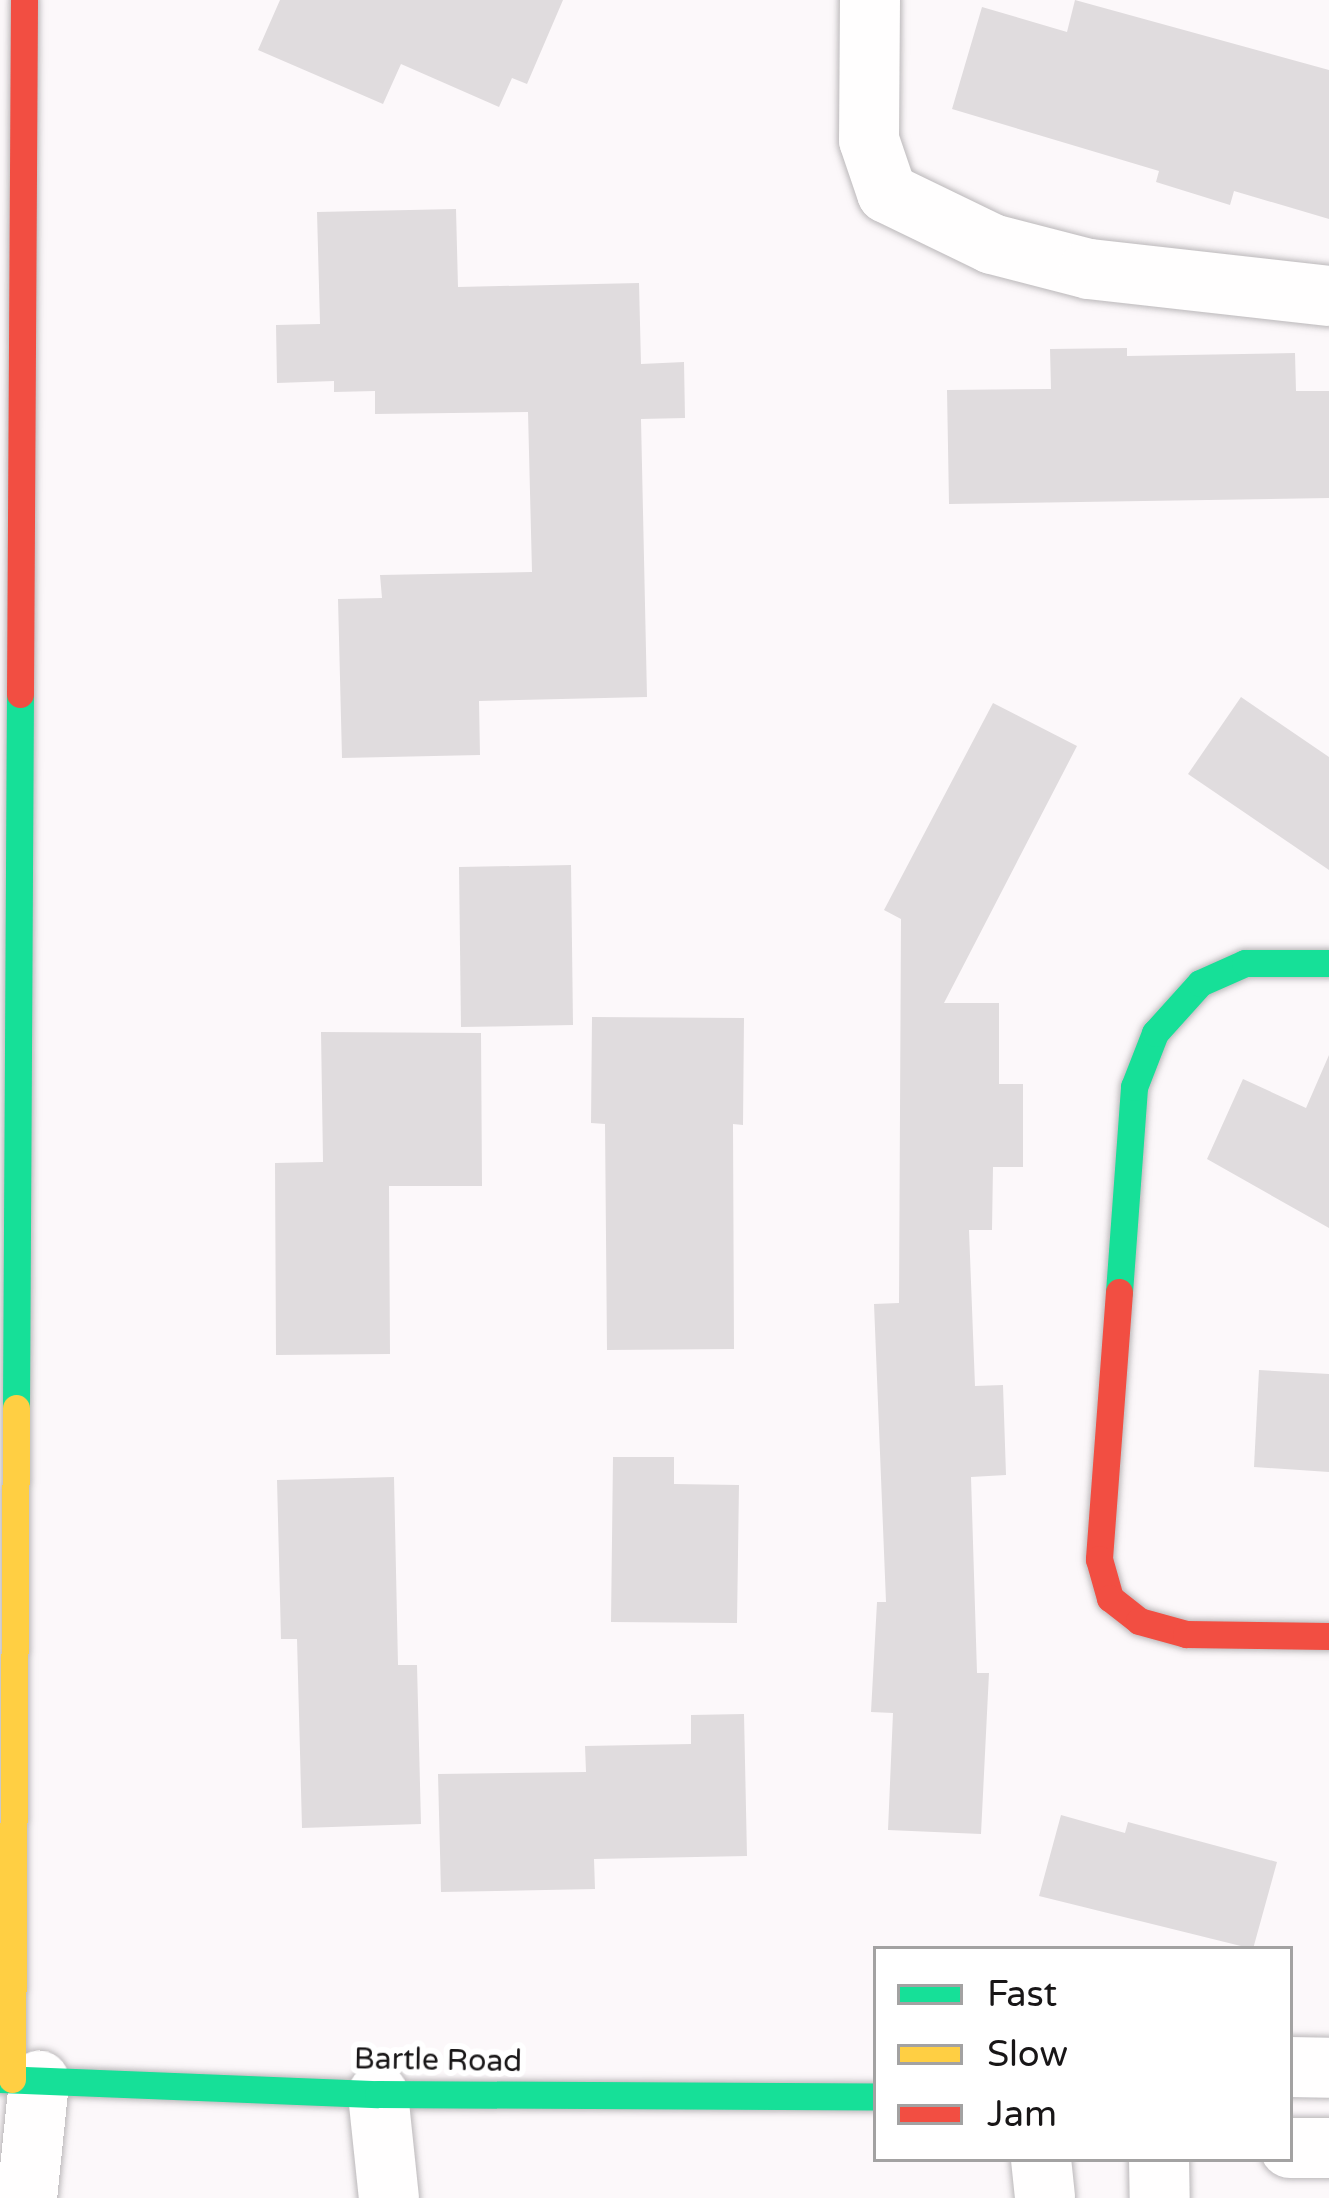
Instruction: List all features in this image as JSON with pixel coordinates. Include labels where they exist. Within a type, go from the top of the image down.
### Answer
[{"type":"street","points":[[24,0],[17,2080],[27,2198]]},
{"type":"street","points":[[870,0],[869,140],[887,194],[992,244],[1089,269],[1329,296]]},
{"type":"street","points":[[1329,963],[1245,963],[1200,983],[1155,1033],[1134,1087],[1099,1559],[1110,1598],[1139,1621],[1186,1634],[1329,1636]]},
{"type":"street","points":[[1293,2067],[1329,2068]]},
{"type":"street","name":"Bartle Road","points":[[17,2080],[378,2094],[873,2097]]},
{"type":"street","points":[[378,2094],[389,2198]]},
{"type":"street","points":[[1293,2148],[1329,2148]]},
{"type":"street","points":[[1040,2162],[1046,2198]]},
{"type":"street","points":[[1160,2162],[1160,2198]]},
{"type":"building","points":[[280,0],[563,0],[527,84],[512,78],[499,107],[401,64],[383,104],[258,50]]},
{"type":"building","points":[[1075,0],[1329,70],[1329,219],[1234,191],[1230,205],[1156,182],[1159,171],[952,109],[982,7],[1067,32]]},
{"type":"building","points":[[456,209],[458,287],[639,283],[641,364],[684,362],[685,418],[641,419],[647,697],[479,701],[480,755],[342,758],[338,599],[382,598],[380,575],[532,572],[528,412],[375,414],[375,391],[334,392],[334,381],[277,383],[276,325],[320,324],[317,212]]},
{"type":"building","points":[[1127,348],[1127,356],[1295,353],[1296,391],[1329,391],[1329,498],[949,504],[947,390],[1051,389],[1050,349]]},
{"type":"building","points":[[1241,697],[1329,757],[1329,870],[1188,774]]},
{"type":"building","points":[[993,703],[1077,746],[944,1003],[999,1003],[999,1084],[1023,1084],[1023,1167],[993,1167],[992,1230],[969,1230],[975,1386],[1003,1385],[1006,1475],[971,1477],[977,1673],[989,1673],[981,1834],[888,1830],[893,1713],[871,1712],[877,1602],[886,1602],[874,1304],[899,1303],[901,919],[884,910]]},
{"type":"building","points":[[571,865],[573,1025],[461,1027],[459,867]]},
{"type":"building","points":[[592,1017],[744,1018],[743,1125],[733,1124],[734,1349],[607,1350],[605,1124],[591,1123]]},
{"type":"building","points":[[321,1032],[481,1033],[482,1186],[389,1186],[390,1354],[276,1355],[275,1163],[323,1162]]},
{"type":"building","points":[[1329,1055],[1329,1228],[1207,1159],[1243,1079],[1306,1108]]},
{"type":"building","points":[[1259,1370],[1329,1374],[1329,1472],[1254,1467]]},
{"type":"building","points":[[613,1457],[674,1457],[674,1484],[739,1485],[737,1623],[611,1622]]},
{"type":"building","points":[[394,1477],[398,1665],[417,1665],[421,1824],[302,1828],[297,1639],[281,1639],[277,1480]]},
{"type":"building","points":[[744,1714],[747,1856],[594,1859],[595,1889],[441,1892],[438,1774],[586,1772],[585,1746],[691,1744],[691,1715]]},
{"type":"building","points":[[1061,1815],[1125,1833],[1128,1822],[1277,1862],[1254,1946],[1039,1896]]},
{"type":"traffic: fast","points":[[16,1408],[20,694]]},
{"type":"traffic: fast","points":[[1119,1292],[1134,1087],[1155,1033],[1200,983],[1245,963],[1329,963]]},
{"type":"traffic: fast","points":[[0,2079],[378,2094],[873,2097]]},
{"type":"traffic: slow","points":[[12,2079],[16,1408]]},
{"type":"traffic: jam","points":[[20,694],[24,0]]},
{"type":"traffic: jam","points":[[1119,1292],[1099,1559],[1110,1598],[1139,1621],[1186,1634],[1329,1636]]}]
